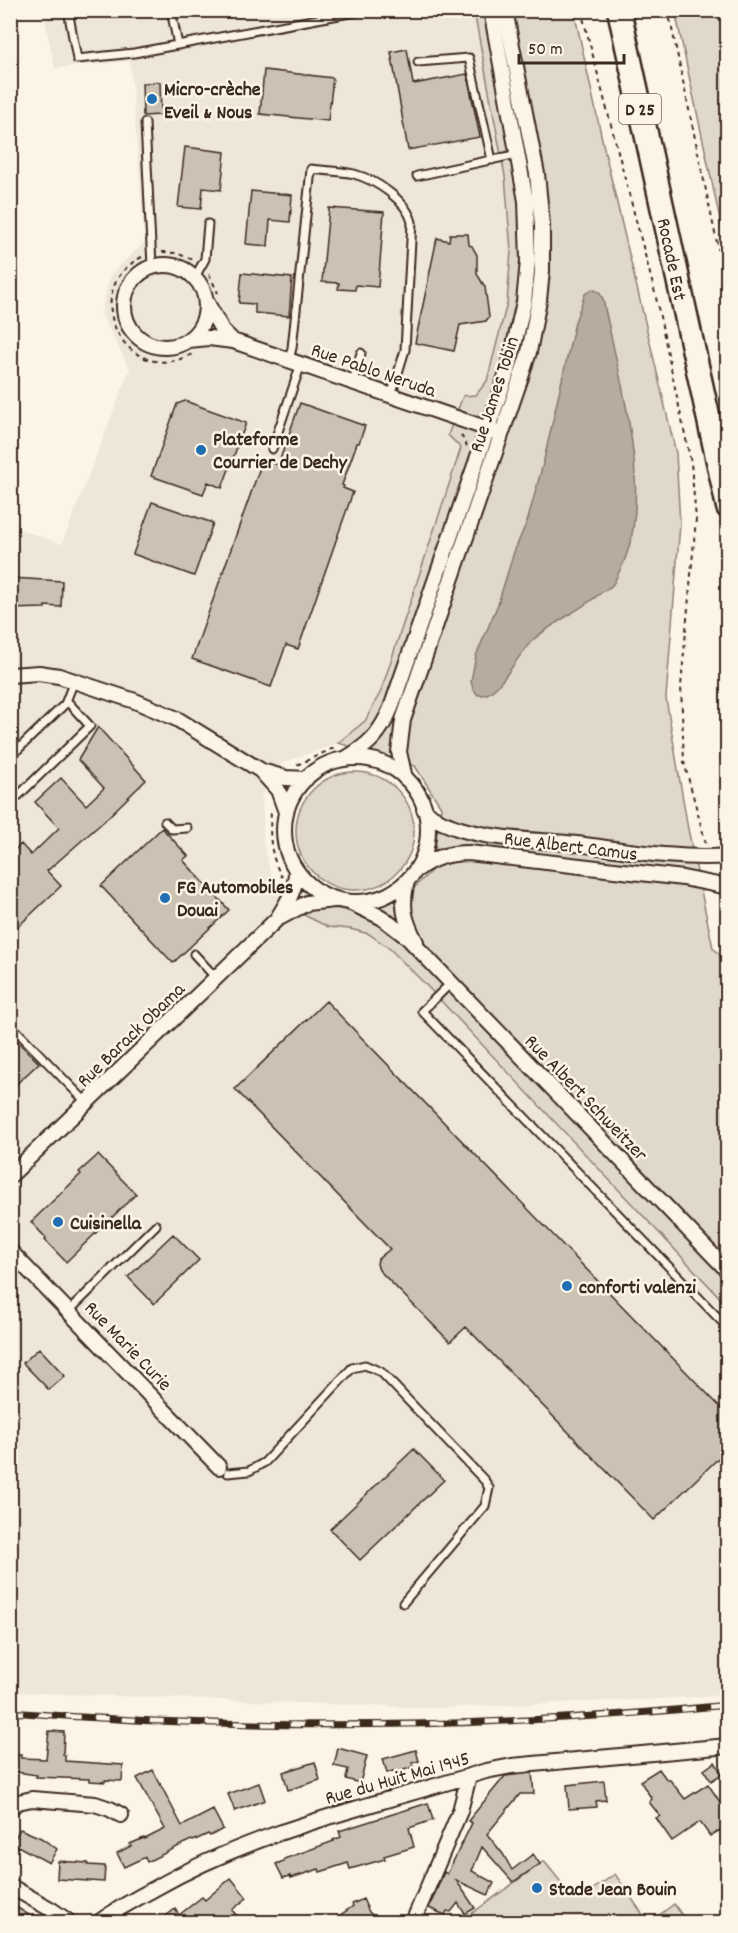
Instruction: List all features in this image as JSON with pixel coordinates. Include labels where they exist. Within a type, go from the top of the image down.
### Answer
[{"type":"main road","name":"Rocade Est","points":[[619,10],[728,507]]},
{"type":"street","name":"Rue James Tobin","points":[[411,778],[401,767],[399,752],[403,720],[495,432],[527,287],[527,213],[491,10]]},
{"type":"street","name":"Rue James Tobin","points":[[342,753],[373,739],[387,718],[495,432],[532,341],[539,300],[543,240],[538,181],[505,10]]},
{"type":"street","points":[[152,266],[167,264],[175,266],[195,277],[222,330],[233,340]]},
{"type":"street","name":"Rue Pablo Neruda","points":[[152,266],[139,274],[129,285],[124,300],[127,323],[142,340],[156,346],[176,345],[188,340],[209,338],[233,340],[495,432]]},
{"type":"street","points":[[188,340],[201,326],[206,301]]},
{"type":"street","points":[[10,675],[39,673],[74,681],[135,701],[167,715],[260,770],[278,789],[286,812]]},
{"type":"street","points":[[342,753],[380,763],[411,778],[415,790],[429,806],[427,842],[424,853],[410,877],[393,892],[378,899],[361,902],[343,901],[312,888],[296,871],[284,840],[286,812],[292,796],[306,779],[342,753]]},
{"type":"street","points":[[260,770],[286,778],[306,779]]},
{"type":"street","name":"Rue Albert Camus","points":[[429,806],[434,818],[444,823],[486,834],[669,854],[728,856]]},
{"type":"street","name":"Rue Albert Camus","points":[[410,877],[428,862],[440,857],[469,853],[682,878],[722,886]]},
{"type":"street","name":"Rue Barack Obama","points":[[277,919],[293,889],[296,871]]},
{"type":"street","name":"Rue Albert Schweitzer","points":[[410,877],[403,899],[403,910],[419,950]]},
{"type":"street","name":"Rue Albert Schweitzer","points":[[343,901],[381,917],[407,937],[728,1271]]},
{"type":"street","name":"Rue Barack Obama","points":[[10,1176],[277,919],[307,903],[343,901]]},
{"type":"street","name":"Rue Marie Curie","points":[[10,1251],[224,1470]]},
{"type":"street","name":"Rue du Huit Mai 1945","points":[[99,1923],[171,1879],[236,1848],[310,1822],[469,1776],[512,1766],[728,1746]]},
{"type":"street","points":[[413,1923],[460,1811],[469,1776]]},
{"type":"street","points":[[10,1808],[18,1802],[32,1799],[95,1804],[121,1815]]},
{"type":"street","points":[[10,1886],[52,1910],[69,1923]]},
{"type":"lane","points":[[68,10],[77,59],[134,53],[366,10]]},
{"type":"lane","points":[[171,10],[178,45]]},
{"type":"lane","points":[[418,62],[469,58],[492,160]]},
{"type":"lane","points":[[146,123],[152,266]]},
{"type":"lane","points":[[417,176],[518,154]]},
{"type":"lane","points":[[272,448],[295,362],[292,348],[311,169],[360,176],[393,196],[407,210],[412,222],[405,350],[391,396]]},
{"type":"lane","points":[[195,277],[205,259],[208,224]]},
{"type":"lane","points":[[352,382],[361,353]]},
{"type":"lane","points":[[10,757],[67,701],[74,681]]},
{"type":"lane","points":[[10,788],[18,796],[90,726],[67,701]]},
{"type":"lane","points":[[165,822],[172,829],[187,828]]},
{"type":"lane","points":[[194,954],[216,978]]},
{"type":"lane","points":[[451,983],[422,1011],[728,1328]]},
{"type":"lane","points":[[10,1024],[87,1103]]},
{"type":"lane","points":[[69,1311],[156,1225]]},
{"type":"lane","points":[[224,1470],[249,1472],[265,1462],[352,1368],[365,1365],[381,1372],[485,1481],[489,1488],[485,1506],[403,1603]]},
{"type":"path","points":[[581,10],[655,293],[692,463],[696,519],[681,686],[684,762],[709,857]]},
{"type":"path","points":[[668,10],[728,295]]},
{"type":"path","points":[[463,421],[460,432],[469,451]]},
{"type":"path","points":[[292,767],[342,753]]},
{"type":"path","points":[[411,778],[429,806]]},
{"type":"path","points":[[270,805],[271,848],[275,863],[283,878]]},
{"type":"path","points":[[722,886],[717,890],[728,912]]},
{"type":"shaded area","points":[[43,11],[474,11],[505,176],[511,251],[507,303],[487,381],[476,395],[461,448],[381,691],[366,721],[338,743],[282,763],[261,797],[263,843],[271,874],[282,891],[304,915],[328,927],[369,934],[390,949],[727,1305],[727,1695],[434,1708],[11,1692],[10,526],[62,544],[130,369],[101,314],[110,275],[145,242],[130,61],[55,68]]},
{"type":"shaded area","points":[[474,11],[574,11],[676,453],[680,524],[666,698],[688,829],[713,948],[727,962],[727,1305],[390,949],[369,934],[328,927],[304,915],[321,906],[366,914],[411,891],[432,870],[441,807],[415,766],[338,743],[365,721],[381,691],[461,448],[448,435],[463,396],[476,395],[487,381],[507,303],[511,251],[505,176]]},
{"type":"shaded area","points":[[675,11],[727,11],[727,252]]},
{"type":"shaded area","points":[[592,289],[599,292],[603,299],[631,437],[635,474],[635,510],[630,543],[612,585],[534,639],[499,685],[487,694],[478,695],[471,681],[476,656],[498,604],[514,552],[528,519],[544,460],[575,322],[585,294]]},
{"type":"shaded area","points":[[355,772],[388,782],[404,798],[414,831],[404,864],[388,880],[355,890],[322,880],[306,864],[296,831],[306,798],[322,782]]},
{"type":"shaded area","name":"Stade Jean Bouin","points":[[544,1861],[576,1901],[615,1874],[648,1922],[460,1922]]},
{"type":"shaded area","name":"Stade Jean Bouin","points":[[674,1904],[687,1922],[650,1922]]},
{"type":"building","points":[[407,49],[413,84],[467,74],[480,137],[408,150],[391,52]]},
{"type":"building","points":[[264,70],[333,78],[328,121],[260,114]]},
{"type":"building","name":"Micro-crèche Eveil & Nous","points":[[160,82],[161,115],[143,116],[142,83]]},
{"type":"building","points":[[185,147],[225,152],[221,190],[203,188],[201,209],[178,207]]},
{"type":"building","points":[[251,191],[292,195],[290,222],[270,220],[268,246],[246,244]]},
{"type":"building","points":[[329,208],[384,212],[378,287],[356,285],[355,290],[338,289],[339,283],[322,282]]},
{"type":"building","points":[[450,234],[468,234],[469,245],[477,255],[477,274],[485,287],[489,317],[486,321],[460,325],[454,351],[415,343],[437,238],[449,241]]},
{"type":"building","points":[[242,273],[292,278],[289,316],[255,313],[255,304],[239,303]]},
{"type":"building","name":"Plateforme Courrier de Dechy","points":[[185,401],[246,423],[222,488],[208,482],[203,494],[151,476],[177,404]]},
{"type":"building","points":[[300,403],[365,426],[342,485],[343,488],[353,492],[298,649],[286,645],[271,687],[192,659],[263,459],[278,465]]},
{"type":"building","points":[[152,502],[213,523],[194,576],[133,554]]},
{"type":"building","points":[[10,578],[62,581],[61,607],[10,609]]},
{"type":"building","points":[[98,727],[146,780],[103,822],[47,871],[61,886],[10,934],[10,854],[21,844],[31,855],[59,828],[35,802],[61,778],[86,805],[104,788],[78,760]]},
{"type":"building","name":"FG Automobiles Douai","points":[[162,828],[188,856],[183,860],[229,910],[173,963],[101,886]]},
{"type":"building","points":[[326,1001],[728,1415],[728,1449],[654,1520],[466,1327],[450,1342],[379,1270],[378,1259],[390,1249],[235,1089]]},
{"type":"building","points":[[10,1034],[39,1063],[10,1090]]},
{"type":"building","points":[[98,1155],[136,1194],[66,1262],[31,1222]]},
{"type":"building","points":[[173,1234],[199,1260],[154,1304],[128,1277]]},
{"type":"building","points":[[39,1348],[65,1376],[49,1390],[23,1363]]},
{"type":"building","points":[[414,1449],[444,1480],[360,1560],[330,1529]]},
{"type":"building","points":[[49,1731],[64,1732],[65,1761],[123,1765],[122,1781],[36,1777],[37,1775],[10,1771],[10,1755],[46,1759]]},
{"type":"building","points":[[338,1748],[367,1756],[360,1783],[346,1779],[348,1769],[334,1766]]},
{"type":"building","points":[[416,1750],[419,1761],[412,1763],[413,1767],[387,1773],[383,1759]]},
{"type":"building","points":[[315,1762],[320,1780],[288,1790],[283,1772]]},
{"type":"building","points":[[715,1762],[722,1774],[711,1781],[704,1770]]},
{"type":"building","points":[[659,1769],[685,1799],[708,1784],[720,1802],[728,1797],[728,1840],[720,1830],[710,1836],[700,1822],[672,1841],[656,1818],[660,1816],[649,1802],[652,1799],[640,1781]]},
{"type":"building","points":[[153,1770],[182,1826],[213,1810],[223,1829],[210,1836],[208,1834],[191,1840],[147,1862],[145,1857],[124,1867],[117,1853],[131,1846],[130,1844],[165,1829],[137,1778]]},
{"type":"building","points":[[532,1773],[534,1794],[520,1794],[487,1834],[512,1870],[533,1854],[540,1864],[513,1882],[482,1847],[472,1871],[494,1883],[488,1895],[456,1880],[475,1908],[465,1914],[458,1903],[451,1912],[447,1911],[445,1915],[429,1908],[444,1872],[447,1874],[472,1823],[468,1821],[505,1776]]},
{"type":"building","points":[[604,1781],[606,1800],[596,1801],[597,1807],[569,1809],[567,1785]]},
{"type":"building","points":[[259,1783],[265,1800],[235,1811],[228,1794]]},
{"type":"building","points":[[428,1803],[433,1820],[409,1828],[414,1847],[384,1856],[385,1859],[350,1869],[348,1863],[291,1878],[290,1876],[283,1878],[276,1864],[334,1841],[341,1837],[339,1831]]},
{"type":"building","points":[[20,1829],[41,1838],[57,1849],[49,1863],[12,1843]]},
{"type":"building","points":[[58,1861],[105,1866],[104,1882],[57,1879]]},
{"type":"building","points":[[231,1878],[247,1898],[232,1910],[238,1917],[230,1923],[157,1923],[175,1909],[179,1915],[202,1897],[205,1900]]},
{"type":"building","points":[[363,1899],[369,1912],[381,1923],[329,1923],[353,1906],[352,1904]]},
{"type":"building","points":[[16,1907],[29,1915],[24,1923],[11,1917]]},
{"type":"railway","points":[[10,1712],[189,1722],[369,1725],[549,1719],[728,1705]]},
{"type":"place","name":"Micro-crèche Eveil & Nous","points":[[152,99]]},
{"type":"place","name":"Plateforme Courrier de Dechy","points":[[201,450]]},
{"type":"place","name":"FG Automobiles Douai","points":[[165,898]]},
{"type":"place","name":"Cuisinella","points":[[58,1222]]},
{"type":"place","name":"conforti valenzi","points":[[567,1286]]},
{"type":"place","name":"Stade Jean Bouin","points":[[537,1888]]}]
